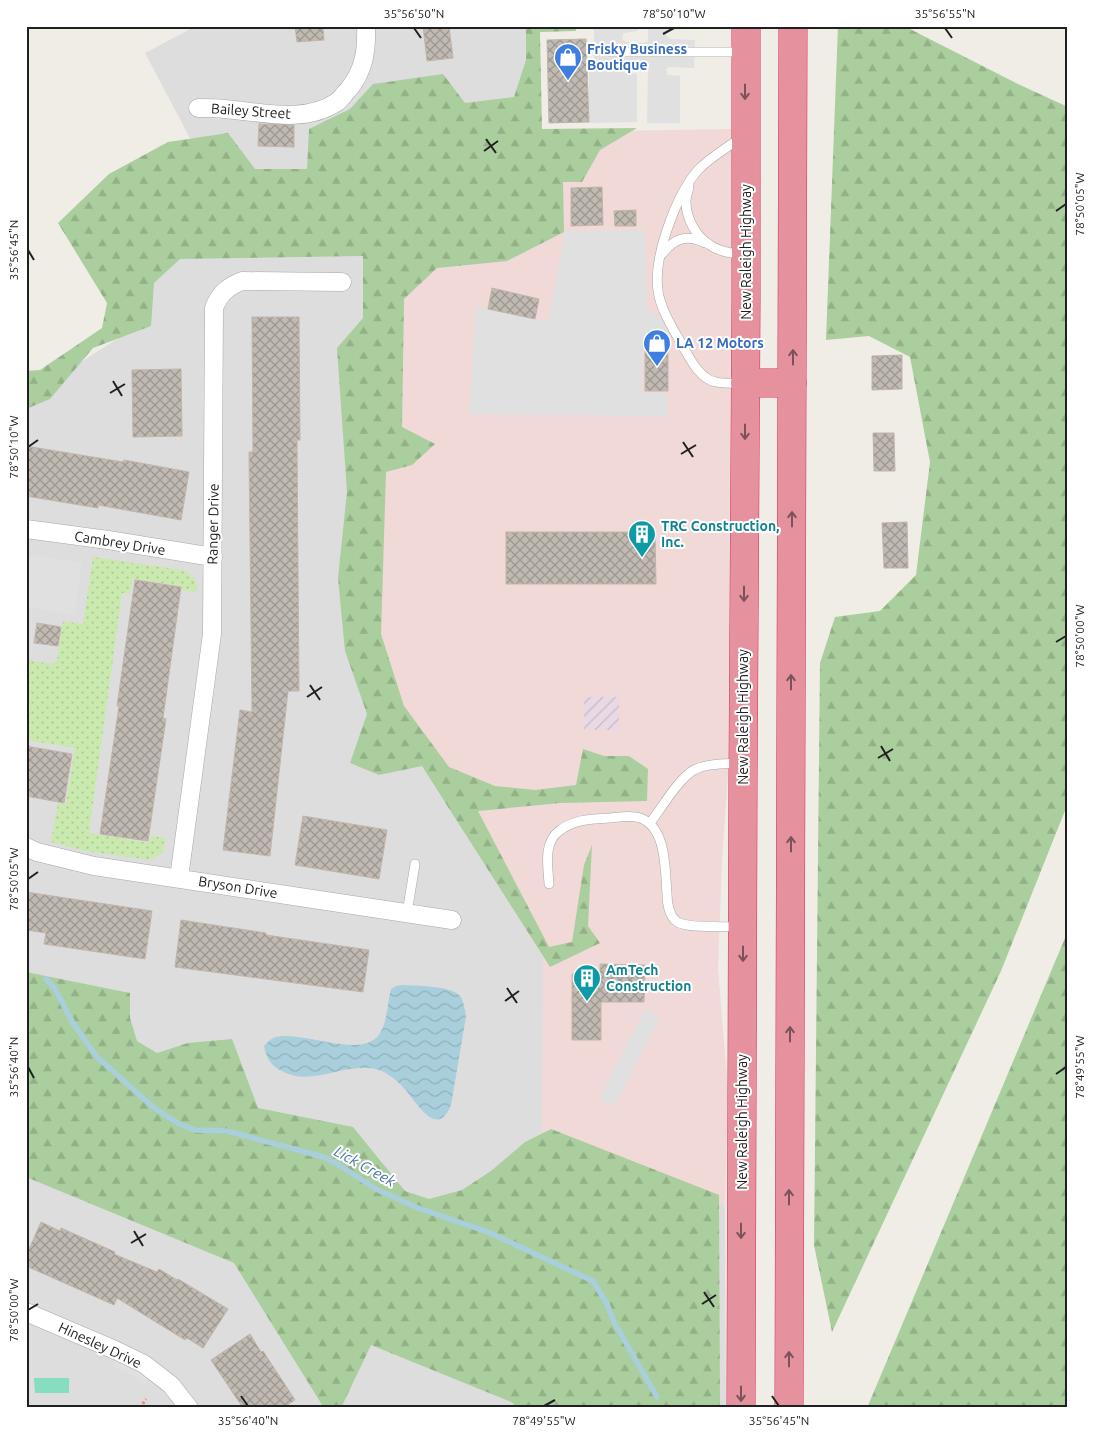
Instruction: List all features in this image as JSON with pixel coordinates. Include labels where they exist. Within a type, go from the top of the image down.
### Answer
[{"type":"highway","points":[[789,1408],[793,26]]},
{"type":"highway","name":"New Raleigh Highway","points":[[741,1408],[746,255],[745,39]]},
{"type":"highway","points":[[745,383],[792,383]]},
{"type":"street","name":"Bailey Street","points":[[198,108],[223,108],[273,115],[301,114],[321,110],[338,101],[353,84],[361,70],[367,44],[366,26]]},
{"type":"street","name":"Ranger Drive","points":[[179,878],[212,634],[214,308],[224,290],[242,281],[342,282]]},
{"type":"street","name":"Cambrey Drive","points":[[26,529],[108,540],[213,558]]},
{"type":"street","name":"Bryson Drive","points":[[26,847],[37,852],[94,866],[452,920]]},
{"type":"street","name":"Hinesley Drive","points":[[26,1312],[144,1364],[171,1385],[189,1408]]},
{"type":"lane","points":[[611,52],[745,39]]},
{"type":"lane","points":[[745,383],[716,383],[702,375],[672,328],[661,304],[657,279],[660,256],[669,227],[687,184],[701,167],[719,152],[746,135]]},
{"type":"lane","points":[[701,167],[690,185],[686,202],[690,220],[697,233],[709,245]]},
{"type":"lane","points":[[660,256],[668,246],[678,239],[689,238],[725,252],[746,255]]},
{"type":"lane","points":[[650,823],[688,774],[701,767],[743,762]]},
{"type":"lane","points":[[549,884],[547,856],[550,843],[555,834],[563,828],[572,823],[585,820],[631,816],[641,818],[650,823],[662,846],[667,904],[675,920],[681,925],[690,926],[742,927]]},
{"type":"lane","points":[[407,913],[415,864]]},
{"type":"path","points":[[140,1408],[146,1400]]},
{"type":"shaded area","points":[[196,26],[534,26],[537,128],[311,173],[253,174],[193,144],[145,53]]},
{"type":"shaded area","points":[[582,26],[638,26],[638,31],[624,33],[622,38],[628,42],[643,43],[648,41],[648,26],[682,26],[682,29],[668,31],[666,35],[670,39],[695,40],[694,68],[671,67],[666,70],[668,75],[680,76],[680,123],[647,123],[648,68],[644,63],[626,63],[622,66],[625,73],[637,74],[637,122],[589,123],[589,68],[594,68],[594,31],[592,28],[582,28]]},
{"type":"shaded area","points":[[732,129],[728,774],[722,861],[718,969],[728,1089],[725,1205],[542,1132],[543,948],[358,657],[375,311],[555,181],[611,131]]},
{"type":"shaded area","points":[[645,230],[646,308],[668,325],[668,340],[643,341],[642,393],[667,393],[667,416],[469,414],[476,306],[548,322],[565,231]]},
{"type":"shaded area","points":[[95,240],[378,242],[543,948],[543,1132],[725,1205],[726,1408],[26,1408],[26,390],[35,391],[144,322]]},
{"type":"shaded area","points":[[29,554],[82,563],[75,615],[26,607],[26,567]]},
{"type":"shaded area","points":[[584,697],[619,697],[619,730],[584,730]]},
{"type":"shaded area","points":[[645,1009],[660,1017],[615,1106],[599,1099]]},
{"type":"shaded area","points":[[115,1360],[149,1378],[145,1384],[112,1366]]},
{"type":"green space","points":[[526,26],[576,26],[576,31],[540,32],[542,129],[637,128],[600,150],[582,182],[563,182],[564,232],[507,261],[437,268],[404,299],[402,427],[435,444],[412,465],[386,472],[381,634],[404,706],[449,767],[495,786],[535,790],[576,785],[583,749],[604,756],[629,756],[648,769],[647,801],[560,803],[478,811],[549,947],[572,942],[584,865],[592,845],[588,926],[600,943],[550,967],[422,766],[379,775],[350,763],[367,714],[345,651],[338,578],[347,492],[337,348],[363,318],[363,256],[180,259],[154,283],[151,326],[93,348],[50,399],[26,409],[26,371],[40,370],[102,328],[107,303],[58,223],[109,174],[168,142],[228,133],[255,169],[307,169],[309,129],[350,109],[373,84],[443,74],[465,103],[514,97],[526,60]]},
{"type":"green space","points":[[838,26],[904,26],[1018,84],[1068,107],[1068,803],[1001,971],[832,1332],[814,1245],[820,663],[835,617],[880,611],[916,575],[930,462],[910,357],[869,336],[826,340]]},
{"type":"green space","points":[[93,557],[182,570],[194,578],[196,584],[197,592],[181,590],[181,586],[132,579],[130,594],[122,593],[89,833],[149,843],[151,836],[166,838],[162,853],[150,860],[85,851],[51,842],[58,803],[66,804],[75,748],[26,740],[26,658],[52,664],[57,661],[63,621],[83,624]]},
{"type":"green space","points":[[1068,931],[1068,1408],[867,1408]]},
{"type":"green space","points":[[26,972],[130,993],[130,1018],[137,1041],[157,1053],[188,1043],[232,1039],[258,1108],[353,1127],[405,1191],[429,1199],[462,1190],[491,1171],[525,1142],[551,1129],[719,1195],[720,1408],[519,1408],[511,1402],[371,1345],[341,1408],[324,1408],[234,1263],[26,1177]]},
{"type":"green space","points":[[34,1378],[69,1378],[69,1393],[35,1393]]},
{"type":"water","points":[[402,985],[450,990],[461,997],[464,1004],[466,1017],[451,1105],[446,1114],[440,1119],[429,1117],[400,1084],[382,1071],[357,1068],[305,1077],[292,1075],[280,1070],[269,1060],[264,1046],[273,1038],[285,1036],[299,1037],[345,1045],[359,1045],[371,1041],[383,1028],[391,989]]},
{"type":"building","points":[[295,26],[323,26],[324,40],[297,42]]},
{"type":"building","points":[[423,26],[449,26],[453,58],[427,61]]},
{"type":"building","name":"Frisky Business Boutique","points":[[586,39],[589,122],[549,123],[547,40]]},
{"type":"building","points":[[259,124],[294,125],[294,147],[258,146]]},
{"type":"building","points":[[602,187],[603,225],[571,226],[571,188]]},
{"type":"building","points":[[636,210],[636,226],[615,226],[614,211]]},
{"type":"building","points":[[492,288],[539,299],[535,319],[488,309]]},
{"type":"building","points":[[252,317],[299,317],[300,440],[297,440],[299,691],[288,691],[270,856],[223,850],[240,710],[252,712],[249,452],[253,452]]},
{"type":"building","name":"LA 12 Motors","points":[[645,343],[668,343],[668,391],[645,391]]},
{"type":"building","points":[[902,355],[902,389],[872,390],[872,356]]},
{"type":"building","points":[[181,369],[182,436],[133,437],[132,370]]},
{"type":"building","points":[[873,433],[894,433],[895,471],[874,471]]},
{"type":"building","points":[[26,446],[123,462],[124,460],[189,472],[181,520],[98,505],[98,508],[26,496]]},
{"type":"building","points":[[907,522],[908,568],[884,568],[882,523]]},
{"type":"building","points":[[506,532],[655,532],[656,584],[506,584]]},
{"type":"building","points":[[135,580],[181,587],[163,718],[166,719],[148,841],[100,834]]},
{"type":"building","points":[[37,623],[61,627],[58,646],[34,643]]},
{"type":"building","points":[[26,746],[72,754],[64,803],[26,796]]},
{"type":"building","points":[[303,816],[387,830],[379,879],[295,865]]},
{"type":"building","points":[[26,892],[152,911],[145,959],[44,944],[46,933],[26,930]]},
{"type":"building","points":[[181,920],[369,950],[363,992],[175,967]]},
{"type":"building","name":"AmTech Construction","points":[[600,964],[645,965],[644,1002],[601,1002],[601,1040],[572,1040],[572,974],[600,974]]},
{"type":"building","points":[[41,1222],[60,1231],[61,1228],[115,1252],[114,1254],[157,1272],[159,1269],[228,1309],[203,1348],[187,1338],[185,1340],[117,1298],[114,1305],[26,1266],[26,1256]]},
{"type":"building","points":[[250,1334],[295,1400],[283,1408],[243,1408],[211,1360]]},
{"type":"waterway","name":"Lick Creek","points":[[46,979],[54,987],[73,1023],[97,1057],[153,1107],[179,1124],[195,1130],[227,1131],[324,1157],[376,1189],[418,1208],[488,1232],[593,1281],[657,1397]]},
{"type":"place","name":"Frisky Business Boutique","points":[[568,81]]},
{"type":"place","name":"LA 12 Motors","points":[[657,367]]},
{"type":"place","name":"TRC Construction, Inc.","points":[[642,558]]},
{"type":"place","name":"AmTech Construction","points":[[587,1002]]}]
